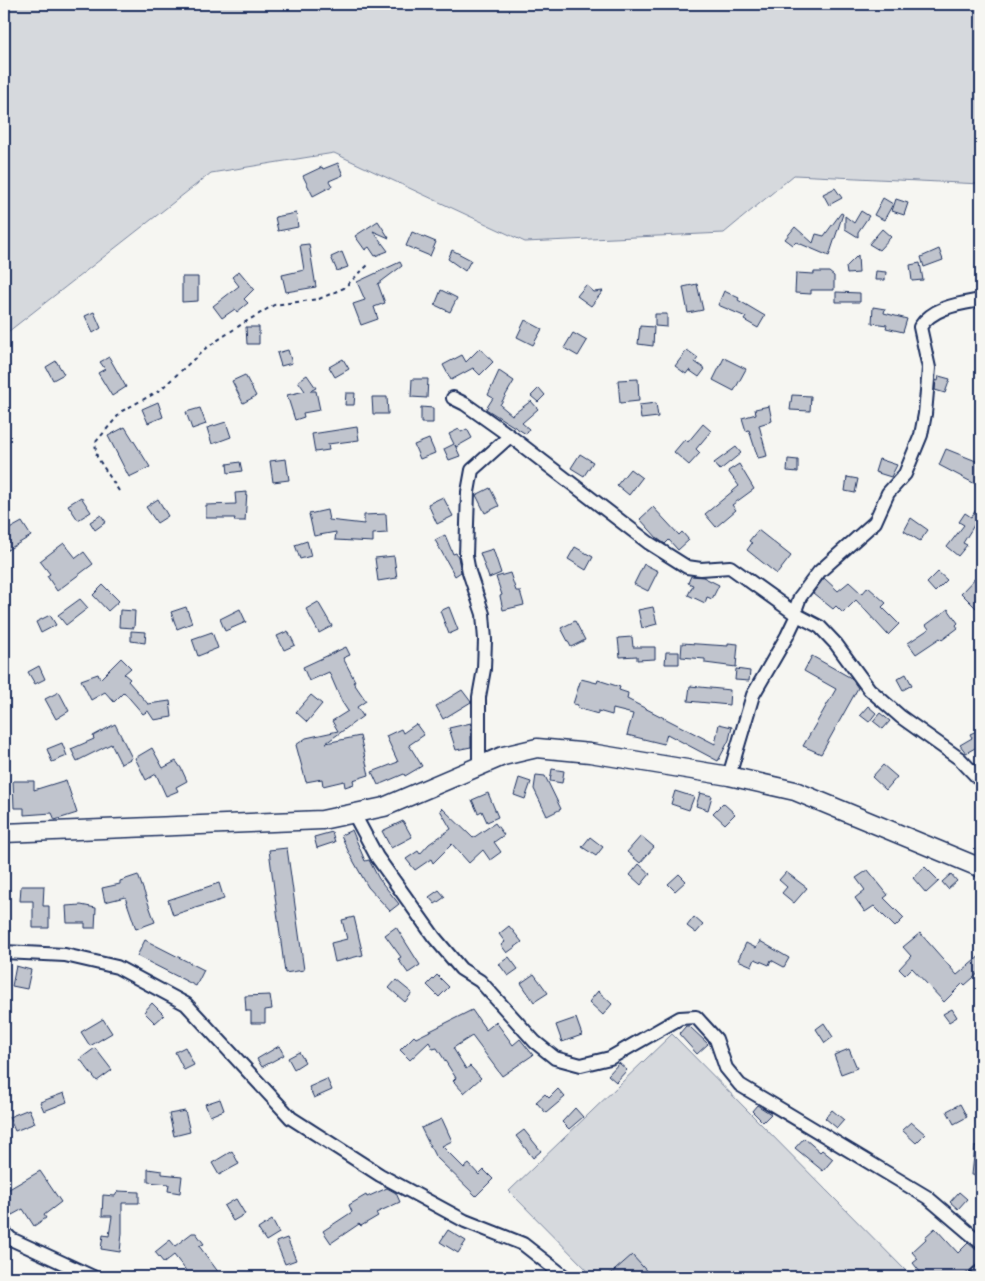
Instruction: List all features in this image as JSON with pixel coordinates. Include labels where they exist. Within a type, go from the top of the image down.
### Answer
[{"type":"main road","points":[[4,834],[322,820],[384,807],[503,756],[537,748],[590,753],[729,776],[795,791],[981,868]]},
{"type":"street","points":[[729,776],[752,695],[797,615],[796,608],[800,597],[807,585],[875,522],[888,493],[905,474],[922,435],[929,368],[920,327],[926,318],[953,305],[981,300]]},
{"type":"street","points":[[453,398],[465,404],[510,436],[649,543],[687,567],[702,569],[730,567],[797,615],[820,627],[836,644],[869,689],[894,712],[960,759],[981,781]]},
{"type":"street","points":[[479,766],[479,697],[484,669],[485,640],[483,614],[468,572],[466,556],[468,492],[472,470],[510,436]]},
{"type":"street","points":[[354,814],[377,857],[434,937],[461,969],[480,982],[535,1042],[556,1058],[581,1065],[610,1058],[680,1018],[696,1017],[716,1039],[726,1068],[740,1085],[926,1197],[981,1243]]},
{"type":"street","points":[[4,952],[65,955],[117,968],[186,1004],[291,1118],[405,1189],[465,1221],[523,1244],[565,1277]]},
{"type":"street","points":[[4,1232],[18,1243],[93,1277]]},
{"type":"path","points":[[119,491],[97,457],[96,443],[122,412],[159,391],[206,348],[242,324],[274,305],[319,299],[344,288],[368,265]]},
{"type":"shaded area","points":[[4,4],[981,4],[981,184],[794,175],[724,233],[525,242],[334,153],[211,173],[4,335]]},
{"type":"shaded area","points":[[672,1034],[912,1277],[594,1277],[509,1191]]},
{"type":"building","points":[[338,163],[343,175],[329,181],[332,186],[313,196],[303,176],[322,167],[323,169]]},
{"type":"building","points":[[835,188],[842,198],[829,205],[823,194]]},
{"type":"building","points":[[883,198],[893,204],[884,220],[874,215]]},
{"type":"building","points":[[896,199],[908,203],[904,215],[892,211]]},
{"type":"building","points":[[861,211],[869,216],[858,232],[858,237],[845,229],[845,216],[854,223]]},
{"type":"building","points":[[296,213],[298,227],[278,231],[275,217]]},
{"type":"building","points":[[841,213],[843,214],[829,256],[796,242],[793,245],[785,239],[795,227],[813,243],[816,234],[824,236]]},
{"type":"building","points":[[378,221],[389,238],[373,231],[388,251],[375,256],[369,247],[365,250],[355,236]]},
{"type":"building","points":[[882,229],[891,237],[879,250],[869,244]]},
{"type":"building","points":[[412,232],[436,242],[430,256],[406,246]]},
{"type":"building","points":[[309,244],[316,287],[286,292],[282,275],[304,270],[300,245]]},
{"type":"building","points":[[939,249],[943,260],[924,267],[921,257]]},
{"type":"building","points":[[452,250],[471,260],[465,271],[448,259]]},
{"type":"building","points":[[342,252],[348,267],[337,271],[331,257]]},
{"type":"building","points":[[858,255],[859,273],[847,274],[846,267]]},
{"type":"building","points":[[400,262],[402,266],[378,284],[385,303],[374,307],[378,319],[361,325],[353,304],[365,300],[357,282]]},
{"type":"building","points":[[920,263],[923,280],[912,281],[910,265]]},
{"type":"building","points":[[239,271],[254,289],[244,299],[248,303],[237,312],[235,309],[222,318],[213,306],[239,286],[232,277]]},
{"type":"building","points":[[876,271],[886,272],[885,280],[875,280]]},
{"type":"building","points":[[814,272],[829,272],[834,276],[834,290],[811,290],[811,294],[795,293],[796,273],[814,274]]},
{"type":"building","points":[[182,277],[198,277],[198,301],[182,302]]},
{"type":"building","points":[[697,284],[703,310],[688,313],[683,287]]},
{"type":"building","points":[[586,285],[594,292],[603,291],[591,306],[577,296]]},
{"type":"building","points":[[441,290],[457,298],[450,312],[435,305]]},
{"type":"building","points":[[724,291],[739,298],[738,300],[765,316],[758,328],[744,320],[746,317],[718,305]]},
{"type":"building","points":[[836,292],[860,293],[860,302],[836,302]]},
{"type":"building","points":[[873,307],[885,309],[884,313],[907,319],[903,332],[886,328],[887,325],[872,323]]},
{"type":"building","points":[[94,312],[101,328],[93,333],[85,316]]},
{"type":"building","points":[[655,314],[667,314],[667,327],[655,326]]},
{"type":"building","points":[[525,320],[542,329],[533,345],[517,337]]},
{"type":"building","points":[[640,326],[654,327],[653,346],[638,344]]},
{"type":"building","points":[[246,327],[259,327],[259,344],[247,344]]},
{"type":"building","points":[[573,333],[587,341],[578,356],[564,348]]},
{"type":"building","points":[[480,348],[493,362],[480,375],[473,368],[451,380],[443,365],[462,355],[466,362]]},
{"type":"building","points":[[288,350],[292,363],[281,366],[277,353]]},
{"type":"building","points":[[687,350],[698,358],[695,362],[705,369],[699,377],[689,370],[686,374],[675,366]]},
{"type":"building","points":[[109,357],[126,387],[112,396],[98,373],[105,369],[100,362]]},
{"type":"building","points":[[724,358],[746,369],[734,391],[713,380]]},
{"type":"building","points":[[343,359],[349,369],[335,377],[329,367]]},
{"type":"building","points":[[56,361],[64,374],[53,380],[46,367]]},
{"type":"building","points":[[499,371],[514,381],[500,405],[512,415],[531,401],[538,409],[522,423],[529,429],[526,434],[486,409],[493,398],[488,395]]},
{"type":"building","points":[[245,375],[256,396],[243,403],[232,381]]},
{"type":"building","points":[[307,375],[316,388],[310,391],[316,391],[320,410],[303,413],[304,417],[295,420],[287,395],[305,391],[298,381]]},
{"type":"building","points":[[939,376],[950,379],[945,393],[935,390],[936,380],[938,381]]},
{"type":"building","points":[[412,379],[428,379],[427,398],[411,397]]},
{"type":"building","points":[[638,379],[639,401],[620,403],[618,380]]},
{"type":"building","points":[[539,388],[545,395],[538,402],[531,396]]},
{"type":"building","points":[[346,393],[355,393],[354,405],[345,405]]},
{"type":"building","points":[[792,395],[811,396],[810,411],[790,410]]},
{"type":"building","points":[[372,397],[387,397],[388,414],[373,414]]},
{"type":"building","points":[[158,402],[163,417],[148,423],[142,409]]},
{"type":"building","points":[[656,403],[658,417],[641,419],[639,405]]},
{"type":"building","points":[[769,406],[772,421],[759,425],[767,456],[758,458],[749,430],[746,431],[742,418],[756,414],[755,409]]},
{"type":"building","points":[[421,407],[433,408],[433,423],[421,423]]},
{"type":"building","points":[[200,408],[206,424],[192,429],[186,412]]},
{"type":"building","points":[[226,422],[231,437],[212,444],[207,428]]},
{"type":"building","points":[[703,424],[711,431],[696,449],[700,453],[689,465],[674,452],[685,439],[688,442]]},
{"type":"building","points":[[125,427],[150,467],[129,477],[108,436]]},
{"type":"building","points":[[357,427],[359,440],[328,444],[329,450],[315,452],[312,434]]},
{"type":"building","points":[[459,429],[461,432],[467,429],[472,438],[456,447],[455,445],[460,456],[449,460],[444,449],[454,444],[449,434]]},
{"type":"building","points":[[429,439],[435,453],[420,459],[414,445]]},
{"type":"building","points":[[736,447],[741,453],[720,470],[714,463]]},
{"type":"building","points":[[946,449],[981,463],[981,487],[939,465]]},
{"type":"building","points":[[580,454],[593,462],[584,476],[571,468]]},
{"type":"building","points":[[286,459],[289,480],[273,482],[270,461]]},
{"type":"building","points":[[788,459],[798,460],[798,472],[787,471]]},
{"type":"building","points":[[879,459],[897,465],[891,477],[875,472]]},
{"type":"building","points":[[240,462],[242,471],[228,473],[227,464]]},
{"type":"building","points":[[739,464],[754,489],[732,505],[736,510],[716,527],[705,514],[739,486],[728,471]]},
{"type":"building","points":[[630,469],[642,478],[629,495],[617,485]]},
{"type":"building","points":[[847,477],[858,479],[855,493],[845,491]]},
{"type":"building","points":[[490,488],[499,506],[485,513],[476,495]]},
{"type":"building","points":[[247,492],[245,521],[234,521],[235,518],[206,518],[206,505],[236,504],[235,493]]},
{"type":"building","points":[[81,497],[91,512],[78,520],[68,505]]},
{"type":"building","points":[[443,497],[453,516],[437,524],[428,504]]},
{"type":"building","points":[[158,499],[168,516],[157,523],[146,507]]},
{"type":"building","points":[[653,507],[679,535],[682,532],[689,540],[678,550],[669,540],[665,544],[658,539],[640,519]]},
{"type":"building","points":[[327,510],[329,520],[364,524],[364,515],[386,514],[387,533],[373,534],[373,542],[335,540],[336,532],[314,536],[309,514]]},
{"type":"building","points":[[976,510],[981,514],[963,543],[967,545],[958,556],[947,547],[964,525],[959,522],[965,513],[971,517]]},
{"type":"building","points":[[101,515],[106,522],[95,530],[90,522]]},
{"type":"building","points":[[911,518],[928,530],[920,541],[904,531]]},
{"type":"building","points":[[22,522],[31,536],[4,552],[4,532]]},
{"type":"building","points":[[758,530],[791,556],[777,574],[747,550],[752,543],[749,541]]},
{"type":"building","points":[[445,535],[453,554],[456,553],[458,557],[461,572],[455,576],[435,540]]},
{"type":"building","points":[[307,541],[311,556],[300,559],[295,545]]},
{"type":"building","points":[[64,543],[76,558],[84,552],[93,564],[57,591],[47,576],[50,574],[40,561]]},
{"type":"building","points":[[575,547],[593,557],[586,570],[568,559]]},
{"type":"building","points":[[493,549],[501,573],[489,578],[480,553]]},
{"type":"building","points":[[394,556],[397,578],[378,581],[375,558]]},
{"type":"building","points":[[644,564],[658,571],[648,591],[634,584]]},
{"type":"building","points":[[938,572],[947,580],[935,592],[927,583]]},
{"type":"building","points":[[981,572],[981,604],[976,608],[961,593]]},
{"type":"building","points":[[510,573],[516,591],[520,591],[524,605],[503,610],[500,596],[502,595],[496,577]]},
{"type":"building","points":[[691,576],[703,577],[719,585],[712,599],[707,597],[705,603],[688,595],[693,585],[688,583]]},
{"type":"building","points":[[824,578],[838,591],[849,582],[862,594],[868,587],[886,603],[882,607],[899,624],[888,635],[856,600],[843,613],[836,606],[833,609],[813,593]]},
{"type":"building","points":[[103,585],[119,601],[108,611],[93,595]]},
{"type":"building","points":[[80,599],[88,608],[66,625],[58,615]]},
{"type":"building","points":[[318,602],[332,626],[319,633],[306,609]]},
{"type":"building","points":[[186,607],[192,623],[177,629],[171,612]]},
{"type":"building","points":[[449,607],[458,630],[449,634],[440,611]]},
{"type":"building","points":[[653,607],[657,624],[642,628],[638,610]]},
{"type":"building","points":[[240,609],[246,622],[225,631],[220,619]]},
{"type":"building","points":[[948,609],[958,623],[956,625],[958,628],[942,640],[940,638],[916,654],[908,643],[929,629],[926,625]]},
{"type":"building","points":[[120,610],[135,611],[134,628],[119,627]]},
{"type":"building","points":[[50,615],[56,625],[41,633],[36,622]]},
{"type":"building","points":[[575,621],[585,640],[571,647],[561,628]]},
{"type":"building","points":[[131,631],[146,632],[145,643],[131,641]]},
{"type":"building","points":[[288,631],[295,645],[284,650],[277,636]]},
{"type":"building","points":[[212,632],[218,648],[198,656],[192,639]]},
{"type":"building","points":[[632,637],[633,647],[655,647],[655,659],[637,660],[637,656],[620,657],[618,638]]},
{"type":"building","points":[[682,643],[728,646],[728,643],[738,644],[736,667],[705,663],[705,659],[681,657]]},
{"type":"building","points":[[346,647],[350,655],[343,658],[355,681],[353,682],[366,701],[357,707],[363,716],[326,743],[360,736],[369,775],[353,780],[354,784],[345,787],[344,781],[323,786],[322,779],[306,782],[296,745],[306,738],[338,731],[332,721],[348,711],[329,672],[309,681],[303,667]]},
{"type":"building","points":[[666,652],[679,652],[679,664],[665,664]]},
{"type":"building","points":[[812,656],[851,678],[858,688],[821,754],[803,746],[836,689],[804,671]]},
{"type":"building","points":[[121,658],[131,668],[124,674],[130,679],[128,681],[148,704],[170,701],[172,717],[154,720],[148,711],[143,714],[124,692],[114,702],[105,692],[91,700],[81,680],[98,674],[100,679]]},
{"type":"building","points":[[39,666],[45,679],[35,684],[28,672]]},
{"type":"building","points":[[736,669],[750,671],[749,681],[735,680]]},
{"type":"building","points":[[906,674],[912,685],[903,690],[897,679]]},
{"type":"building","points":[[581,679],[597,683],[598,680],[620,687],[619,690],[628,693],[627,699],[715,744],[719,724],[732,727],[729,740],[718,761],[667,734],[664,744],[627,735],[633,714],[613,709],[612,715],[598,711],[598,714],[577,708],[578,705],[573,704]]},
{"type":"building","points":[[690,686],[730,690],[729,705],[688,701]]},
{"type":"building","points":[[462,690],[471,702],[443,719],[436,706]]},
{"type":"building","points":[[59,692],[69,711],[56,719],[45,699]]},
{"type":"building","points":[[311,695],[322,704],[307,722],[296,712]]},
{"type":"building","points":[[868,706],[876,713],[869,722],[860,715]]},
{"type":"building","points":[[880,713],[890,721],[883,729],[873,721]]},
{"type":"building","points":[[471,723],[471,747],[456,750],[449,728]]},
{"type":"building","points":[[115,724],[132,758],[121,764],[111,744],[77,761],[71,749],[94,739],[93,736]]},
{"type":"building","points":[[416,724],[424,735],[409,745],[422,766],[405,776],[404,774],[378,785],[372,772],[398,762],[386,736],[401,729],[403,733]]},
{"type":"building","points":[[981,729],[981,755],[977,747],[966,753],[960,745],[972,738],[970,734]]},
{"type":"building","points":[[62,743],[67,756],[52,762],[47,749]]},
{"type":"building","points":[[152,748],[163,768],[176,761],[181,768],[187,781],[176,787],[178,791],[166,796],[156,774],[146,780],[135,758]]},
{"type":"building","points":[[883,765],[897,777],[886,790],[872,777]]},
{"type":"building","points":[[552,769],[564,771],[562,783],[550,781]]},
{"type":"building","points":[[536,775],[545,776],[561,809],[547,816],[534,789]]},
{"type":"building","points":[[519,778],[531,782],[525,799],[514,795]]},
{"type":"building","points":[[66,780],[77,813],[55,820],[52,813],[24,815],[24,808],[14,808],[13,781],[34,781],[34,790]]},
{"type":"building","points":[[675,791],[694,797],[689,810],[671,804]]},
{"type":"building","points":[[488,793],[498,817],[487,822],[482,811],[478,813],[472,800]]},
{"type":"building","points":[[700,793],[712,796],[708,810],[696,806]]},
{"type":"building","points":[[723,803],[735,814],[725,824],[713,813]]},
{"type":"building","points":[[442,808],[473,838],[495,823],[504,835],[494,842],[501,852],[490,860],[483,850],[469,863],[452,844],[433,863],[431,859],[415,870],[406,859],[418,851],[420,854],[429,844],[451,829],[440,810]]},
{"type":"building","points":[[403,821],[412,837],[391,848],[382,831]]},
{"type":"building","points":[[352,830],[365,861],[369,860],[379,879],[399,904],[390,911],[368,887],[349,853],[341,835]]},
{"type":"building","points":[[332,832],[335,842],[317,848],[314,837]]},
{"type":"building","points":[[641,836],[654,847],[640,863],[627,852]]},
{"type":"building","points":[[590,837],[603,847],[596,856],[582,847]]},
{"type":"building","points":[[287,848],[304,970],[285,973],[269,850]]},
{"type":"building","points":[[639,864],[650,874],[641,885],[630,875]]},
{"type":"building","points":[[925,867],[939,881],[926,893],[913,878]]},
{"type":"building","points":[[868,870],[888,895],[884,898],[904,918],[895,927],[874,906],[865,912],[855,898],[865,890],[856,878]]},
{"type":"building","points":[[786,872],[807,888],[794,903],[782,893],[787,887],[779,880]]},
{"type":"building","points":[[679,874],[686,881],[675,891],[668,884]]},
{"type":"building","points":[[951,874],[957,881],[948,889],[942,882]]},
{"type":"building","points":[[138,875],[155,922],[136,929],[125,897],[105,902],[102,888],[120,884],[120,881]]},
{"type":"building","points":[[219,883],[224,899],[173,915],[168,900]]},
{"type":"building","points":[[21,886],[44,886],[43,906],[49,906],[49,928],[33,928],[33,901],[20,901]]},
{"type":"building","points":[[439,890],[445,897],[435,904],[429,897]]},
{"type":"building","points":[[81,905],[96,908],[95,928],[85,928],[85,923],[67,923],[66,906]]},
{"type":"building","points":[[354,917],[363,955],[335,962],[331,943],[347,939],[342,920]]},
{"type":"building","points":[[694,917],[703,925],[696,933],[687,926]]},
{"type":"building","points":[[509,926],[522,942],[507,953],[501,945],[505,942],[499,934]]},
{"type":"building","points":[[396,927],[420,965],[408,973],[398,959],[401,957],[385,935]]},
{"type":"building","points":[[920,933],[957,975],[981,955],[981,971],[965,985],[963,983],[944,1002],[912,968],[905,975],[899,969],[911,956],[903,947]]},
{"type":"building","points":[[145,940],[204,970],[196,986],[137,956]]},
{"type":"building","points":[[760,941],[789,958],[784,967],[771,960],[769,965],[755,959],[752,966],[738,960],[746,943],[756,948]]},
{"type":"building","points":[[509,957],[518,969],[508,976],[499,964]]},
{"type":"building","points":[[16,966],[31,970],[27,989],[12,986]]},
{"type":"building","points":[[534,974],[548,993],[534,1002],[521,983]]},
{"type":"building","points":[[437,975],[449,987],[439,997],[427,985]]},
{"type":"building","points":[[396,980],[412,993],[405,1002],[389,988]]},
{"type":"building","points":[[598,991],[612,1004],[603,1015],[589,1002]]},
{"type":"building","points":[[270,995],[272,1009],[265,1010],[265,1023],[251,1023],[251,1011],[246,1011],[245,996]]},
{"type":"building","points":[[152,1003],[164,1015],[155,1023],[144,1012]]},
{"type":"building","points":[[952,1009],[957,1017],[949,1022],[943,1014]]},
{"type":"building","points":[[472,1010],[486,1030],[496,1022],[513,1045],[520,1039],[533,1055],[502,1076],[472,1036],[453,1048],[466,1069],[470,1066],[481,1078],[464,1093],[453,1081],[456,1078],[437,1048],[433,1049],[429,1042],[410,1060],[400,1050],[414,1036],[416,1038]]},
{"type":"building","points":[[576,1018],[582,1035],[562,1042],[556,1025]]},
{"type":"building","points":[[103,1019],[112,1033],[90,1046],[81,1032]]},
{"type":"building","points":[[824,1023],[833,1037],[825,1043],[816,1029]]},
{"type":"building","points":[[686,1026],[689,1026],[708,1044],[697,1054],[679,1034]]},
{"type":"building","points":[[279,1046],[284,1055],[262,1067],[257,1059]]},
{"type":"building","points":[[185,1047],[194,1065],[184,1070],[175,1052]]},
{"type":"building","points":[[95,1048],[112,1070],[97,1081],[80,1059]]},
{"type":"building","points":[[849,1049],[857,1068],[841,1074],[834,1055]]},
{"type":"building","points":[[299,1052],[305,1062],[294,1069],[288,1058]]},
{"type":"building","points":[[619,1063],[627,1070],[616,1082],[608,1075]]},
{"type":"building","points":[[327,1079],[332,1090],[314,1098],[309,1087]]},
{"type":"building","points":[[558,1089],[565,1097],[546,1113],[536,1102],[545,1094],[549,1098]]},
{"type":"building","points":[[64,1093],[67,1102],[44,1111],[40,1102]]},
{"type":"building","points":[[220,1099],[224,1110],[210,1116],[205,1104]]},
{"type":"building","points":[[960,1104],[967,1117],[954,1124],[947,1111]]},
{"type":"building","points":[[757,1105],[771,1114],[763,1122],[752,1111]]},
{"type":"building","points":[[575,1108],[583,1117],[569,1129],[562,1122]]},
{"type":"building","points":[[29,1109],[35,1123],[15,1131],[9,1117]]},
{"type":"building","points":[[832,1110],[844,1120],[837,1128],[825,1118]]},
{"type":"building","points":[[185,1111],[190,1132],[174,1136],[169,1114]]},
{"type":"building","points":[[442,1119],[452,1141],[442,1146],[464,1168],[469,1164],[479,1175],[484,1170],[493,1179],[476,1196],[435,1156],[421,1128]]},
{"type":"building","points":[[911,1122],[925,1134],[916,1143],[902,1130]]},
{"type":"building","points":[[524,1130],[541,1151],[533,1158],[516,1136]]},
{"type":"building","points":[[804,1138],[820,1152],[822,1150],[833,1159],[823,1171],[795,1148]]},
{"type":"building","points":[[975,1146],[981,1146],[981,1176],[972,1175]]},
{"type":"building","points":[[232,1151],[239,1164],[219,1175],[212,1163]]},
{"type":"building","points":[[148,1169],[162,1171],[162,1174],[182,1176],[180,1193],[168,1191],[169,1184],[148,1182]]},
{"type":"building","points":[[40,1171],[61,1202],[44,1215],[46,1218],[34,1226],[23,1209],[12,1215],[4,1203],[4,1192]]},
{"type":"building","points":[[387,1188],[396,1193],[400,1202],[376,1213],[378,1216],[361,1226],[359,1224],[331,1243],[323,1231],[352,1212],[349,1205],[366,1195],[367,1197]]},
{"type":"building","points":[[118,1191],[139,1192],[139,1203],[122,1203],[120,1252],[101,1249],[103,1235],[109,1236],[112,1216],[102,1216],[103,1195],[115,1196]]},
{"type":"building","points":[[959,1192],[967,1199],[958,1209],[950,1202]]},
{"type":"building","points":[[236,1199],[245,1214],[233,1221],[224,1206]]},
{"type":"building","points":[[272,1220],[279,1233],[266,1241],[258,1229]]},
{"type":"building","points":[[935,1228],[958,1253],[968,1243],[981,1254],[981,1261],[962,1277],[924,1277],[913,1263],[918,1259],[912,1252]]},
{"type":"building","points":[[448,1230],[466,1241],[458,1253],[440,1242]]},
{"type":"building","points":[[192,1233],[196,1233],[204,1244],[199,1246],[222,1277],[191,1277],[174,1255],[164,1263],[155,1252],[170,1240],[175,1246]]},
{"type":"building","points":[[287,1238],[296,1260],[285,1264],[276,1242]]},
{"type":"building","points":[[632,1255],[652,1277],[607,1277]]}]
